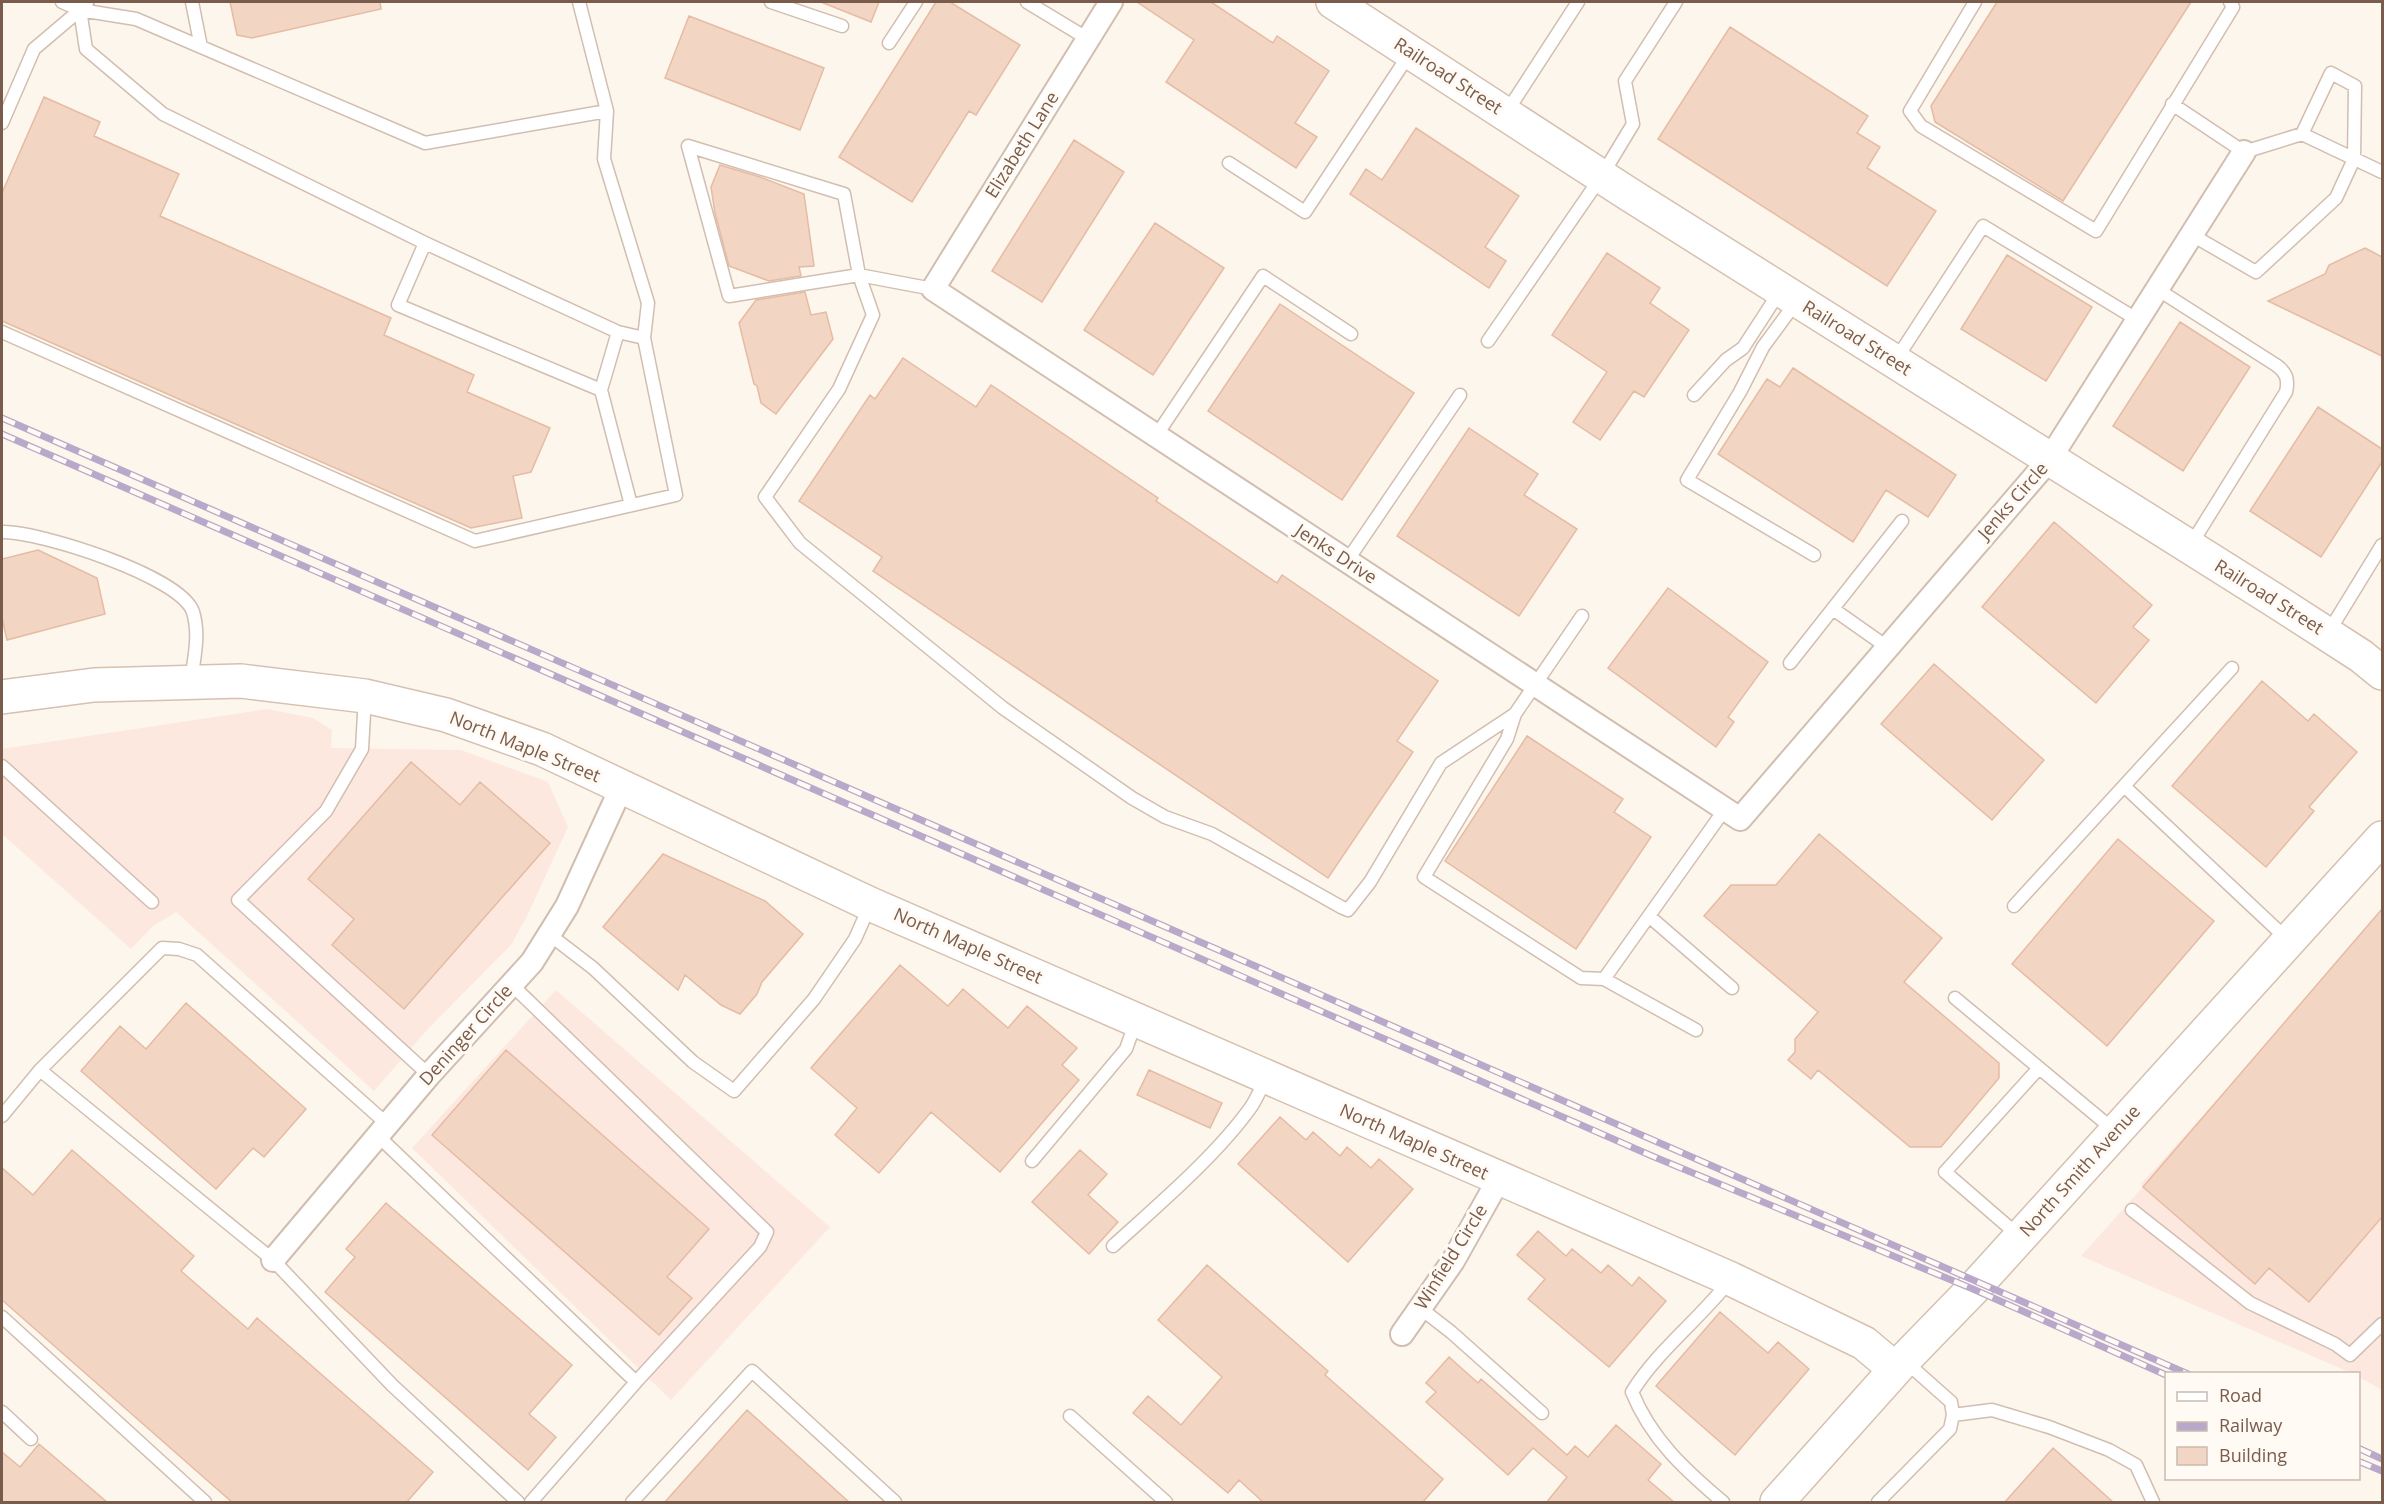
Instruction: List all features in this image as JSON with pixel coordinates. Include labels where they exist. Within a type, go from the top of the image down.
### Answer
[{"type":"main road","name":"Railroad Street","points":[[1333,2],[1601,177],[2327,634],[2382,673]]},
{"type":"main road","name":"North Maple Street","points":[[2,697],[94,685],[241,681],[365,696],[446,715],[542,749],[870,903],[1731,1279],[1864,1343],[1899,1364]]},
{"type":"main road","name":"North Smith Avenue","points":[[1781,1501],[1899,1364],[1974,1289],[2382,838]]},
{"type":"street","name":"Elizabeth Lane","points":[[933,289],[1112,2]]},
{"type":"street","name":"Jenks Circle","points":[[1732,814],[1887,647],[2049,460],[2244,152]]},
{"type":"street","name":"Jenks Drive","points":[[933,289],[1732,814]]},
{"type":"street","name":"Deninger Circle","points":[[273,1260],[382,1130],[531,962],[567,906],[622,786]]},
{"type":"street","name":"Winfield Circle","points":[[1402,1334],[1453,1261],[1499,1179]]},
{"type":"lane","points":[[192,2],[201,47]]},
{"type":"lane","points":[[2,332],[475,541],[676,495],[644,338],[648,303],[604,159],[607,111],[579,2]]},
{"type":"lane","points":[[771,2],[842,26]]},
{"type":"lane","points":[[889,43],[916,2]]},
{"type":"lane","points":[[1027,2],[1088,39]]},
{"type":"lane","points":[[1506,114],[1578,2]]},
{"type":"lane","points":[[1488,341],[1601,177],[1633,124],[1625,81],[1676,2]]},
{"type":"lane","points":[[1975,2],[1910,111],[1921,126],[2096,231],[2233,7],[2230,2]]},
{"type":"lane","points":[[75,4],[136,19],[424,142],[607,111]]},
{"type":"lane","points":[[2,123],[34,49],[75,4]]},
{"type":"lane","points":[[75,4],[86,49],[163,114],[425,243],[618,332],[644,338]]},
{"type":"lane","points":[[1229,163],[1305,212],[1411,52]]},
{"type":"lane","points":[[2192,235],[2256,272],[2336,198],[2354,159],[2355,86],[2331,73],[2302,134]]},
{"type":"lane","points":[[2172,104],[2244,152],[2302,134],[2382,172]]},
{"type":"lane","points":[[933,289],[859,275],[729,296],[688,146],[844,194],[859,275],[873,315],[838,388],[765,497],[800,543],[1002,708],[1132,798],[1165,817],[1212,834],[1348,910],[1370,882],[1441,763],[1515,714]]},
{"type":"lane","points":[[1895,362],[1983,226],[2138,320]]},
{"type":"lane","points":[[425,243],[398,305],[601,390]]},
{"type":"lane","points":[[1156,436],[1263,276],[1351,334]]},
{"type":"lane","points":[[2157,289],[2276,364],[2287,375],[2286,392],[2190,547]]},
{"type":"lane","points":[[1694,395],[1726,360],[1743,348],[1789,296]]},
{"type":"lane","points":[[1789,296],[1740,392],[1687,480],[1814,555]]},
{"type":"lane","points":[[618,332],[601,390],[631,505]]},
{"type":"lane","points":[[1347,561],[1460,395]]},
{"type":"lane","points":[[1790,663],[1902,521]]},
{"type":"lane","points":[[2,532],[37,536],[115,561],[171,589],[193,610],[197,638],[191,681]]},
{"type":"lane","points":[[2327,634],[2382,545]]},
{"type":"lane","points":[[1833,609],[1887,647]]},
{"type":"lane","points":[[1582,616],[1515,714],[1507,739],[1425,877],[1581,978],[1604,979],[1696,1030]]},
{"type":"lane","points":[[2014,906],[2232,668]]},
{"type":"lane","points":[[365,696],[362,749],[326,811],[238,900],[429,1076]]},
{"type":"lane","points":[[2,766],[152,902]]},
{"type":"lane","points":[[2124,786],[2289,940]]},
{"type":"lane","points":[[1604,979],[1732,814]]},
{"type":"lane","points":[[550,935],[593,968],[693,1062],[734,1091],[814,999],[855,939],[870,903]]},
{"type":"lane","points":[[1650,917],[1732,988]]},
{"type":"lane","points":[[2,1116],[40,1070],[162,948],[179,949],[197,955],[382,1130],[636,1382]]},
{"type":"lane","points":[[511,984],[767,1232],[760,1247],[636,1382],[531,1503]]},
{"type":"lane","points":[[1955,998],[2115,1132]]},
{"type":"lane","points":[[1032,1161],[1126,1049],[1137,1020]]},
{"type":"lane","points":[[2020,1237],[1945,1172],[2039,1068]]},
{"type":"lane","points":[[40,1070],[273,1260],[392,1385],[518,1503]]},
{"type":"lane","points":[[1113,1246],[1172,1192],[1222,1140],[1251,1106],[1267,1077]]},
{"type":"lane","points":[[2132,1210],[2250,1303],[2335,1344],[2350,1355],[2382,1324]]},
{"type":"lane","points":[[1723,1503],[1682,1467],[1641,1416],[1632,1392],[1641,1376],[1690,1326],[1731,1279]]},
{"type":"lane","points":[[1420,1308],[1451,1332],[1542,1413]]},
{"type":"lane","points":[[2,1317],[205,1503]]},
{"type":"lane","points":[[1878,1503],[1950,1429],[1953,1415],[1951,1402],[1899,1364]]},
{"type":"lane","points":[[632,1503],[752,1371],[895,1503]]},
{"type":"lane","points":[[1953,1415],[1992,1410],[2049,1427],[2109,1450],[2136,1465],[2153,1503]]},
{"type":"lane","points":[[2,1413],[31,1439]]},
{"type":"lane","points":[[1070,1416],[1166,1503]]},
{"type":"shaded area","points":[[267,709],[313,718],[332,730],[331,748],[461,750],[548,782],[568,827],[511,945],[427,1030],[374,1091],[176,912],[153,926],[131,949],[2,834],[2,749]]},
{"type":"shaded area","points":[[2382,917],[2382,1390],[2360,1378],[2360,1372],[2349,1372],[2081,1256],[2143,1187],[2141,1184]]},
{"type":"shaded area","points":[[556,990],[830,1227],[671,1400],[412,1148]]},
{"type":"building","points":[[230,2],[380,2],[381,9],[252,38],[237,35]]},
{"type":"building","points":[[821,2],[879,2],[871,22]]},
{"type":"building","points":[[936,2],[950,2],[1020,45],[976,115],[969,111],[912,202],[839,157]]},
{"type":"building","points":[[1137,2],[1211,2],[1273,43],[1277,36],[1329,71],[1295,123],[1317,137],[1296,168],[1166,82],[1194,40]]},
{"type":"building","points":[[1997,2],[2191,2],[2063,201],[1935,122],[1931,106]]},
{"type":"building","points":[[689,16],[824,68],[800,130],[665,78]]},
{"type":"building","points":[[1730,27],[1868,116],[1857,133],[1880,147],[1867,168],[1936,211],[1887,286],[1658,139]]},
{"type":"building","points":[[44,97],[100,122],[94,136],[179,174],[160,216],[391,318],[384,335],[474,375],[467,392],[550,428],[531,472],[513,476],[522,518],[471,528],[2,321],[2,193]]},
{"type":"building","points":[[1416,128],[1519,196],[1485,247],[1506,261],[1489,288],[1350,194],[1366,169],[1382,180]]},
{"type":"building","points":[[1074,140],[1124,172],[1042,302],[992,271]]},
{"type":"building","points":[[720,165],[804,194],[814,266],[799,267],[801,276],[769,281],[729,266],[715,213],[711,187]]},
{"type":"building","points":[[1155,223],[1224,268],[1153,375],[1084,330]]},
{"type":"building","points":[[2365,248],[2382,257],[2382,356],[2268,301],[2325,274],[2329,265]]},
{"type":"building","points":[[1607,253],[1660,288],[1650,303],[1689,330],[1644,397],[1634,391],[1600,440],[1573,422],[1607,372],[1552,335]]},
{"type":"building","points":[[2007,255],[2092,307],[2046,381],[1961,329]]},
{"type":"building","points":[[805,292],[811,315],[826,312],[833,339],[776,414],[761,403],[739,323],[756,300]]},
{"type":"building","points":[[1280,304],[1414,393],[1342,500],[1208,411]]},
{"type":"building","points":[[2180,322],[2250,367],[2183,471],[2113,426]]},
{"type":"building","points":[[903,358],[976,407],[991,385],[1158,498],[1156,501],[1277,583],[1282,575],[1438,681],[1397,741],[1413,752],[1328,878],[873,571],[882,557],[799,501],[870,395],[875,399]]},
{"type":"building","points":[[1793,368],[1956,475],[1928,517],[1886,490],[1853,542],[1718,454],[1767,379],[1780,387]]},
{"type":"building","points":[[2318,407],[2382,449],[2382,462],[2321,557],[2250,511]]},
{"type":"building","points":[[1469,428],[1538,474],[1524,495],[1577,529],[1519,616],[1397,536]]},
{"type":"building","points":[[2054,522],[2152,605],[2133,627],[2149,640],[2096,703],[1982,607]]},
{"type":"building","points":[[38,550],[97,578],[105,614],[7,640],[2,618],[2,559]]},
{"type":"building","points":[[1668,588],[1768,662],[1728,717],[1734,722],[1716,747],[1608,668]]},
{"type":"building","points":[[1934,664],[2044,760],[1992,820],[1881,724]]},
{"type":"building","points":[[2262,681],[2308,721],[2314,714],[2357,752],[2309,807],[2314,811],[2266,867],[2172,786]]},
{"type":"building","points":[[1527,736],[1623,799],[1614,812],[1651,837],[1576,949],[1445,861]]},
{"type":"building","points":[[411,762],[460,805],[480,782],[550,843],[404,1009],[332,945],[354,919],[308,879]]},
{"type":"building","points":[[1819,834],[1942,938],[1904,982],[1999,1063],[1999,1078],[1941,1147],[1910,1147],[1818,1070],[1811,1079],[1788,1060],[1795,1052],[1795,1039],[1818,1012],[1704,916],[1731,885],[1776,885]]},
{"type":"building","points":[[2118,839],[2214,921],[2107,1046],[2012,964]]},
{"type":"building","points":[[663,854],[765,901],[803,934],[762,982],[757,994],[740,1014],[721,1005],[685,975],[678,990],[603,927]]},
{"type":"building","points":[[2382,909],[2382,1217],[2309,1302],[2269,1268],[2255,1284],[2143,1187]]},
{"type":"building","points":[[900,965],[948,1006],[963,989],[1008,1028],[1027,1006],[1077,1048],[1062,1065],[1079,1080],[1000,1172],[931,1112],[879,1173],[835,1135],[857,1108],[811,1068]]},
{"type":"building","points":[[186,1003],[306,1109],[264,1157],[253,1148],[216,1189],[81,1071],[120,1026],[146,1049]]},
{"type":"building","points":[[506,1050],[709,1229],[667,1277],[692,1298],[659,1335],[432,1135]]},
{"type":"building","points":[[1149,1070],[1222,1103],[1210,1128],[1137,1095]]},
{"type":"building","points":[[1280,1117],[1306,1140],[1313,1132],[1340,1156],[1347,1147],[1371,1168],[1379,1159],[1413,1189],[1348,1262],[1238,1164]]},
{"type":"building","points":[[72,1150],[194,1256],[181,1271],[248,1329],[257,1318],[433,1472],[406,1503],[233,1503],[2,1300],[2,1168],[33,1195]]},
{"type":"building","points":[[1080,1150],[1107,1174],[1088,1195],[1118,1222],[1089,1254],[1032,1202]]},
{"type":"building","points":[[386,1203],[572,1365],[529,1414],[556,1437],[528,1470],[325,1292],[355,1257],[346,1249]]},
{"type":"building","points":[[1538,1231],[1566,1256],[1572,1249],[1601,1273],[1608,1265],[1632,1286],[1639,1277],[1666,1301],[1609,1367],[1528,1299],[1545,1279],[1517,1255]]},
{"type":"building","points":[[1207,1265],[1328,1371],[1325,1375],[1443,1479],[1422,1503],[1264,1503],[1239,1480],[1228,1493],[1133,1413],[1148,1396],[1181,1425],[1222,1377],[1158,1320]]},
{"type":"building","points":[[1720,1312],[1768,1353],[1778,1342],[1809,1369],[1735,1455],[1656,1386]]},
{"type":"building","points":[[1449,1357],[1478,1383],[1481,1379],[1567,1455],[1575,1446],[1588,1457],[1616,1425],[1661,1464],[1648,1480],[1675,1503],[1546,1503],[1567,1477],[1533,1448],[1508,1475],[1426,1402],[1436,1392],[1426,1383]]},
{"type":"building","points":[[747,1410],[850,1503],[664,1503]]},
{"type":"building","points":[[39,1444],[108,1503],[2,1503],[2,1452],[20,1467]]},
{"type":"building","points":[[2053,1448],[2114,1503],[2004,1503]]},
{"type":"railway","points":[[2,418],[2183,1372]]},
{"type":"railway","points":[[2,434],[1652,1156],[1973,1289],[2165,1375]]},
{"type":"railway","points":[[2360,1449],[2382,1459]]},
{"type":"railway","points":[[2360,1462],[2382,1471]]}]
